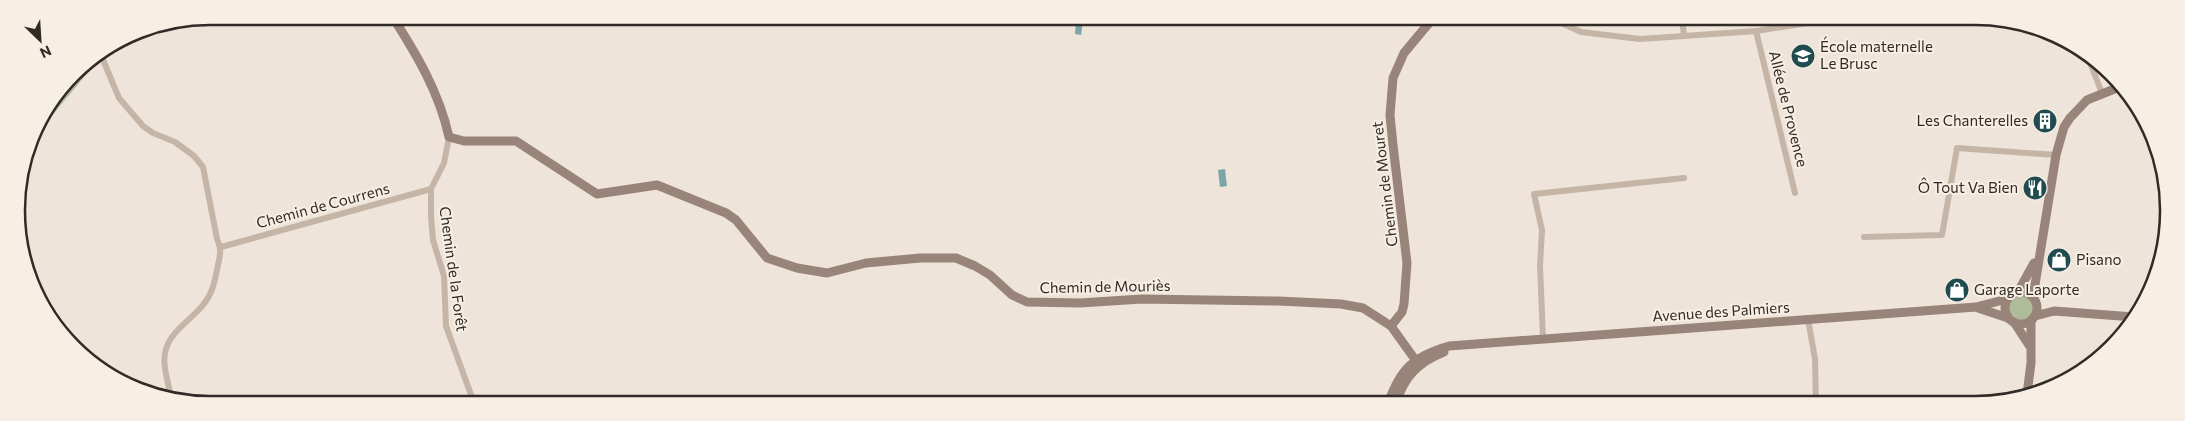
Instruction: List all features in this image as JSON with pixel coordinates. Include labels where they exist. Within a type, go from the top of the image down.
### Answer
[{"type":"street","points":[[398,25],[428,74],[444,112],[449,138]]},
{"type":"street","name":"Chemin de Mouret","points":[[1391,326],[1402,312],[1407,263],[1392,145],[1390,115],[1393,78],[1404,53],[1427,25]]},
{"type":"street","points":[[1564,25],[1581,32],[1610,37],[1640,39],[1756,31],[1789,25]]},
{"type":"street","points":[[1683,25],[1684,36]]},
{"type":"street","name":"Allée de Provence","points":[[1756,31],[1795,193]]},
{"type":"street","points":[[103,59],[119,98],[143,126],[153,134],[175,142],[194,156],[202,167],[221,247],[214,286],[210,295],[170,340],[165,349],[170,391]]},
{"type":"street","points":[[2091,66],[2102,93]]},
{"type":"street","points":[[2028,388],[2038,254],[2043,235],[2056,155],[2064,127],[2087,100],[2114,89]]},
{"type":"street","name":"Chemin de la Forêt","points":[[449,138],[444,163],[431,189],[433,240],[444,276],[446,326],[471,396]]},
{"type":"street","name":"Chemin de Mouriès","points":[[449,138],[464,141],[516,142],[597,194],[658,185],[726,213],[736,220],[767,258],[797,268],[827,273],[866,262],[920,258],[956,258],[975,266],[1012,295],[1027,302],[1080,303],[1142,300],[1227,300],[1341,304],[1364,308],[1391,326],[1417,363]]},
{"type":"street","points":[[1864,237],[1942,235],[1956,148],[2056,155]]},
{"type":"street","points":[[1543,339],[1540,266],[1542,230],[1534,194],[1684,178]]},
{"type":"street","name":"Chemin de Courrens","points":[[221,247],[431,189]]},
{"type":"street","points":[[2030,345],[2005,309],[2007,299],[2018,292],[2038,254]]},
{"type":"street","points":[[2018,292],[2028,294],[2034,300],[2054,311]]},
{"type":"street","name":"Avenue des Palmiers","points":[[1417,363],[1437,349],[1468,345],[1976,307],[2007,299]]},
{"type":"street","name":"Avenue des Palmiers","points":[[1976,307],[2011,320]]},
{"type":"street","points":[[2011,320],[2023,324],[2033,318],[2054,311],[2127,316]]},
{"type":"street","points":[[1808,319],[1815,359],[1816,396]]},
{"type":"street","points":[[1391,396],[1401,374],[1417,363]]},
{"type":"street","points":[[1399,396],[1402,385],[1417,363]]},
{"type":"green space","points":[[92,68],[50,118],[71,88]]},
{"type":"green space","points":[[2021,292],[2032,296],[2036,307],[2032,318],[2021,322],[2010,318],[2006,307],[2010,296]]},
{"type":"water","points":[[1076,25],[1082,25],[1081,35],[1075,34]]},
{"type":"water","points":[[1225,169],[1227,186],[1220,187],[1218,170]]},
{"type":"place","name":"École maternelle Le Brusc","points":[[1803,56]]},
{"type":"place","name":"Les Chanterelles","points":[[2045,121]]},
{"type":"place","name":"Ô Tout Va Bien","points":[[2035,188]]},
{"type":"place","name":"Pisano","points":[[2059,260]]},
{"type":"place","name":"Garage Laporte","points":[[1957,290]]}]
